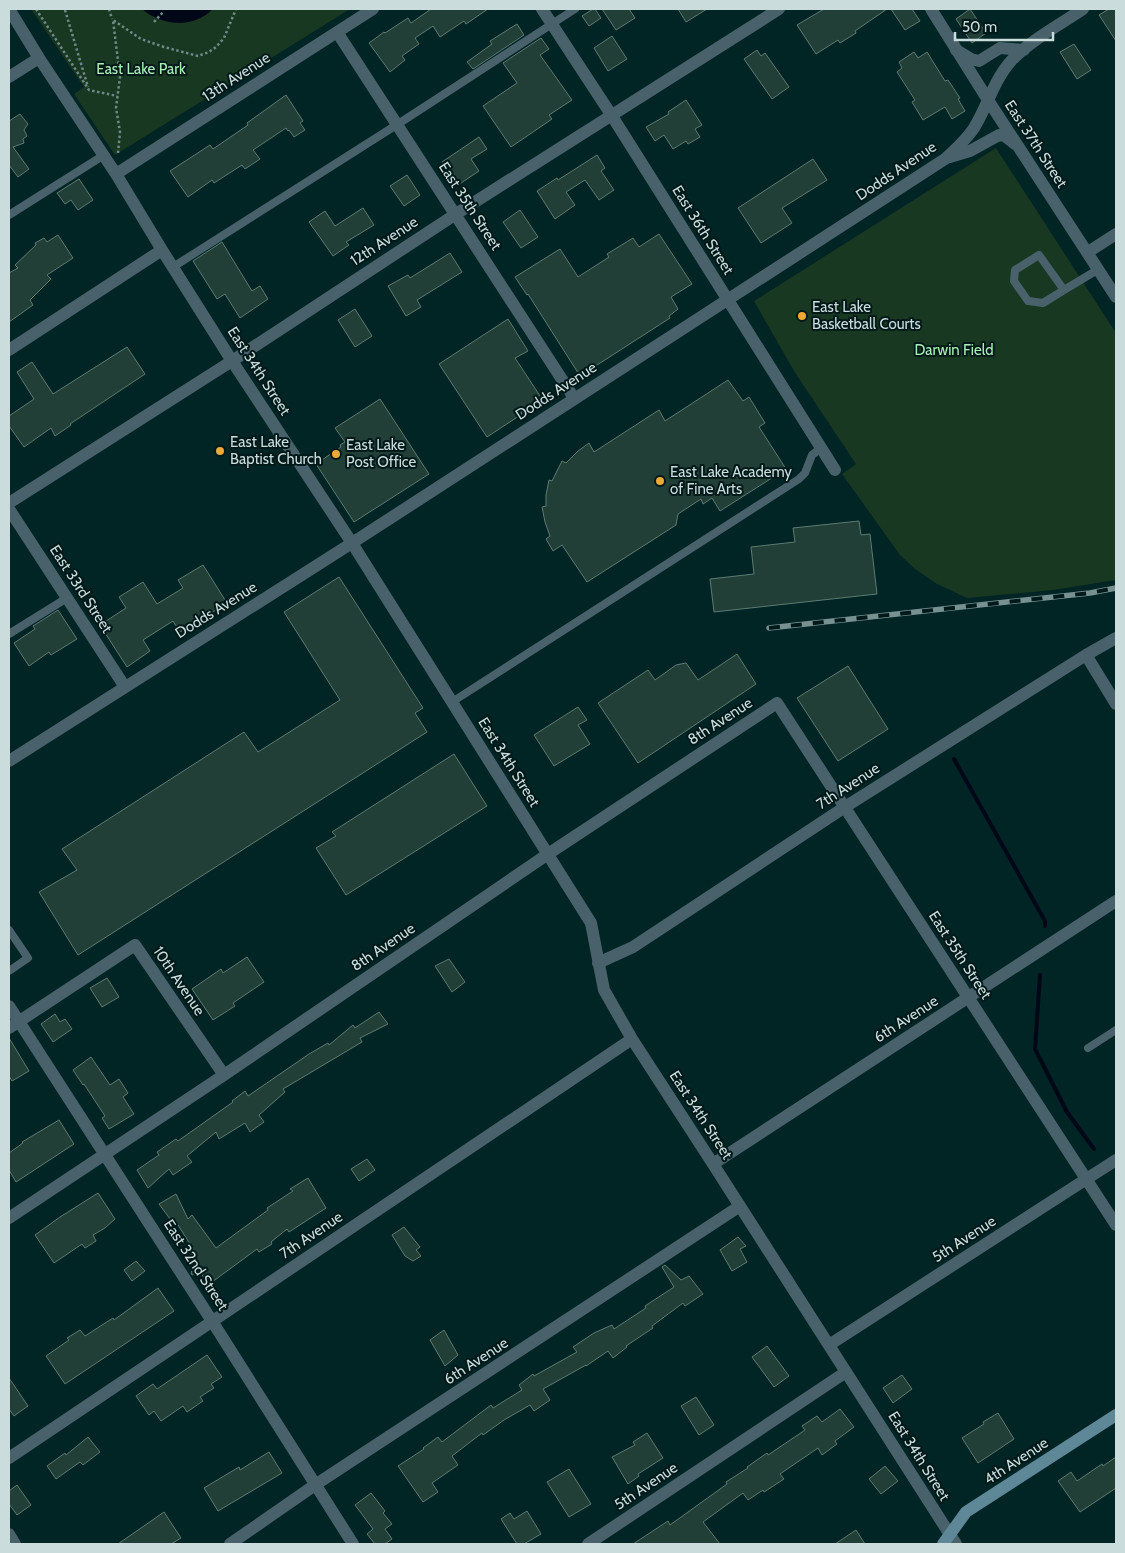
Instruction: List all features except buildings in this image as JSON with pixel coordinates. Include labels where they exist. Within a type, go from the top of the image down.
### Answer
[{"type":"main road","name":"4th Avenue","points":[[950,1542],[966,1512],[1116,1415]]},
{"type":"street","name":"East 34th Street","points":[[10,9],[39,58],[116,174],[232,361],[352,542],[592,923],[604,990],[632,1039],[829,1345],[950,1542]]},
{"type":"street","name":"13th Avenue","points":[[116,174],[373,9]]},
{"type":"street","name":"East 36th Street","points":[[542,9],[612,116],[835,470]]},
{"type":"street","name":"12th Avenue","points":[[9,503],[232,361],[456,214],[779,9]]},
{"type":"street","name":"East 37th Street","points":[[931,9],[1018,147],[1116,296]]},
{"type":"street","name":"Dodds Avenue","points":[[9,761],[945,159],[964,141],[975,127],[988,100],[1011,61],[1083,9]]},
{"type":"street","name":"East 35th Street","points":[[337,32],[574,398]]},
{"type":"street","points":[[956,50],[978,61],[1000,48],[1024,50]]},
{"type":"street","points":[[9,77],[39,58]]},
{"type":"street","points":[[945,159],[970,151],[999,135],[1005,136],[1018,147]]},
{"type":"street","points":[[1088,252],[1116,234]]},
{"type":"street","points":[[9,350],[162,250]]},
{"type":"street","name":"East 33rd Street","points":[[9,508],[125,687]]},
{"type":"street","name":"7th Avenue","points":[[598,963],[633,947],[845,807],[1116,638]]},
{"type":"street","points":[[1086,656],[1116,704]]},
{"type":"street","name":"East 35th Street","points":[[777,703],[1116,1225]]},
{"type":"street","name":"8th Avenue","points":[[9,1218],[224,1075],[548,854],[777,703]]},
{"type":"street","name":"6th Avenue","points":[[714,1164],[1116,901]]},
{"type":"street","name":"10th Avenue","points":[[14,1025],[135,945],[224,1075]]},
{"type":"street","name":"East 32nd Street","points":[[9,1006],[14,1025],[104,1154],[212,1321],[352,1544]]},
{"type":"street","name":"7th Avenue","points":[[9,1458],[632,1039]]},
{"type":"street","name":"5th Avenue","points":[[829,1345],[1116,1160]]},
{"type":"street","name":"6th Avenue","points":[[230,1544],[315,1485],[740,1206]]},
{"type":"street","name":"5th Avenue","points":[[588,1544],[846,1372]]},
{"type":"street","points":[[9,1534],[15,1544]]},
{"type":"lane","points":[[173,267],[575,9]]},
{"type":"lane","points":[[9,215],[104,155]]},
{"type":"lane","points":[[1064,290],[1039,255],[1015,270],[1014,281],[1028,301],[1044,303],[1099,269]]},
{"type":"lane","points":[[452,702],[799,479],[805,473],[812,456],[821,448]]},
{"type":"lane","points":[[9,634],[67,598]]},
{"type":"lane","points":[[9,930],[28,958],[9,971]]},
{"type":"lane","points":[[1088,1048],[1116,1030]]},
{"type":"path","points":[[36,9],[89,90],[118,96]]},
{"type":"path","points":[[110,9],[120,77],[116,108],[120,132],[118,153]]},
{"type":"path","points":[[112,20],[141,39],[198,56],[209,52],[224,38],[236,9]]},
{"type":"path","points":[[64,10],[89,90]]},
{"type":"path","points":[[154,22],[164,11]]},
{"type":"green space","name":"East Lake Park","points":[[31,9],[350,9],[115,155],[74,94],[84,87]]},
{"type":"green space","name":"Darwin Field","points":[[996,148],[1116,333],[1116,580],[1053,590],[967,598],[937,584],[915,569],[900,555],[842,474],[856,464],[794,371],[754,301]]},
{"type":"water","points":[[142,9],[213,9],[196,20],[178,23],[159,19]]},
{"type":"waterway","points":[[954,759],[1045,921],[1045,926]]},
{"type":"waterway","points":[[1040,975],[1035,1049],[1067,1112],[1094,1149]]},
{"type":"railway","points":[[769,628],[1090,593],[1116,588]]},
{"type":"place","name":"East Lake Basketball Courts","points":[[802,316]]},
{"type":"place","name":"East Lake Baptist Church","points":[[220,451]]},
{"type":"place","name":"East Lake Post Office","points":[[336,454]]},
{"type":"place","name":"East Lake Academy of Fine Arts","points":[[660,481]]}]
